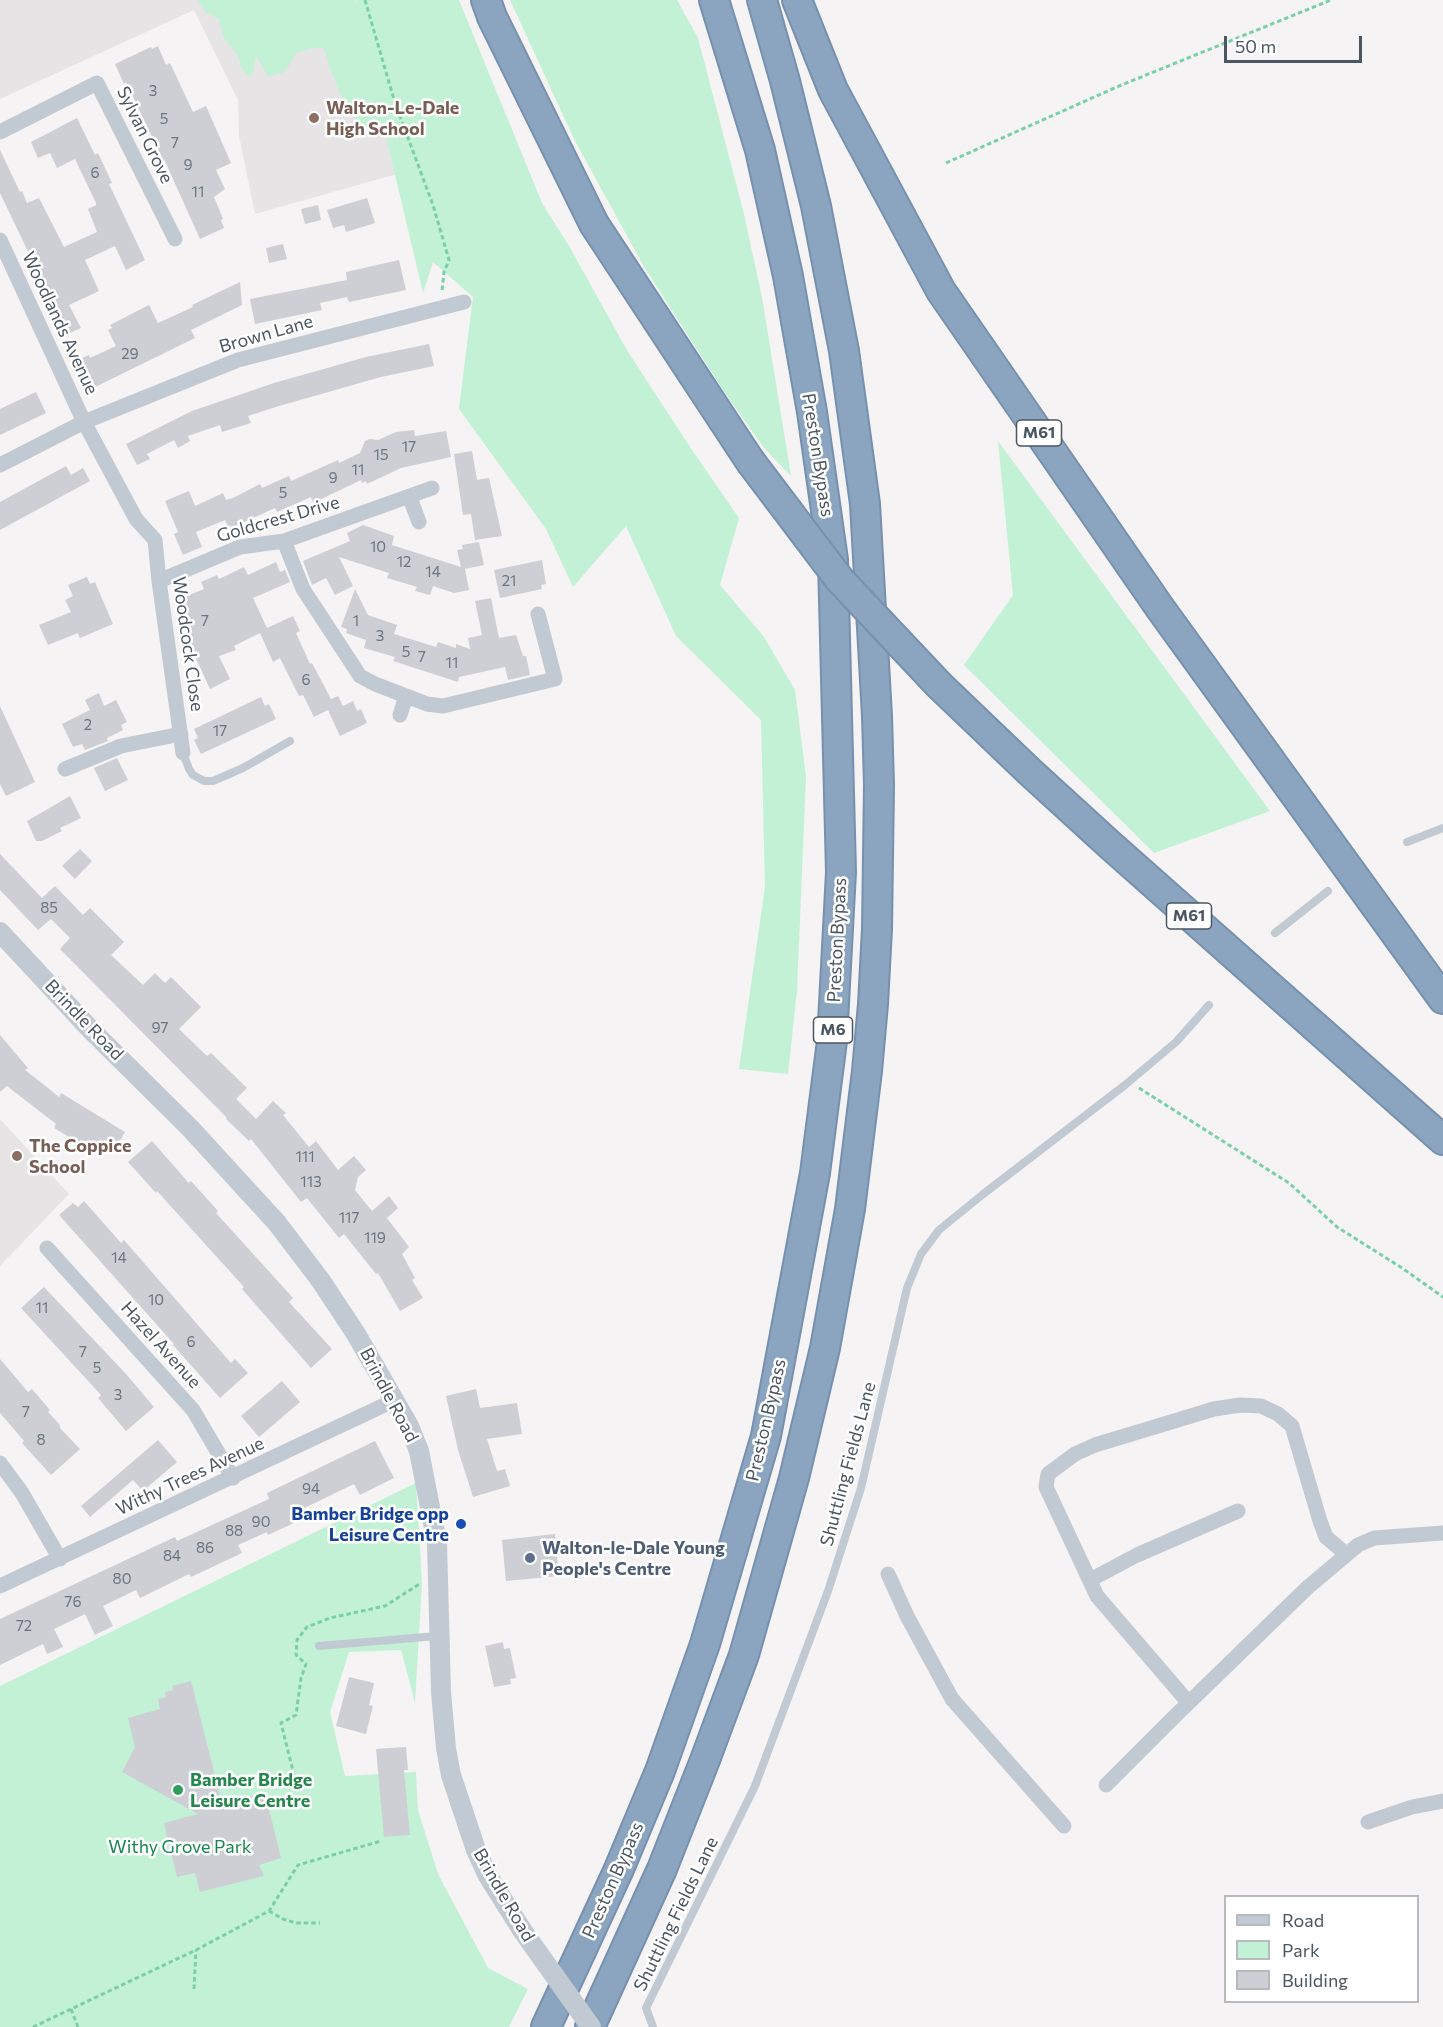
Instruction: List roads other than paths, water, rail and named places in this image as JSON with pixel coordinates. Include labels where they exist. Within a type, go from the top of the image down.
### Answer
[{"type":"highway","name":"M61","points":[[486,0],[492,17],[594,224],[750,461],[840,580],[939,685],[1030,772],[1443,1140]]},
{"type":"highway","name":"Preston Bypass","points":[[546,2027],[619,1869],[660,1771],[705,1644],[760,1458],[815,1173],[832,1041],[841,872],[833,560],[812,412],[788,276],[760,150],[714,0]]},
{"type":"highway","name":"M6","points":[[590,2027],[662,1869],[709,1750],[744,1655],[791,1490],[818,1379],[844,1243],[859,1143],[873,1004],[879,785],[865,504],[844,351],[816,206],[762,0]]},
{"type":"highway","name":"M61","points":[[797,0],[833,90],[940,291],[1167,618],[1443,999]]},
{"type":"street","name":"Sylvan Grove","points":[[0,132],[97,83],[175,239]]},
{"type":"street","name":"Woodlands Avenue","points":[[0,240],[84,422]]},
{"type":"street","name":"Brown Lane","points":[[0,465],[84,422],[238,360],[464,302]]},
{"type":"street","name":"Woodcock Close","points":[[84,422],[136,519],[155,540],[183,753]]},
{"type":"street","name":"Goldcrest Drive","points":[[159,581],[240,547],[284,541],[410,498],[432,488]]},
{"type":"street","points":[[410,498],[419,522]]},
{"type":"street","points":[[284,541],[303,589],[360,676],[406,696],[443,706],[555,679],[538,614]]},
{"type":"street","points":[[400,715],[406,696]]},
{"type":"street","points":[[64,769],[122,746],[181,734]]},
{"type":"street","name":"Brindle Road","points":[[0,932],[91,1030],[190,1128],[277,1223],[321,1281],[395,1400],[419,1451],[437,1543],[443,1723],[451,1775],[476,1850],[488,1876],[522,1930],[590,2027]]},
{"type":"street","name":"Hazel Avenue","points":[[47,1248],[193,1410],[233,1478]]},
{"type":"street","name":"Withy Trees Avenue","points":[[0,1586],[395,1400]]},
{"type":"street","points":[[1188,1702],[1097,1596],[1046,1487],[1048,1474],[1075,1454],[1095,1444],[1214,1408],[1240,1405],[1261,1406],[1278,1414],[1292,1426],[1326,1537],[1346,1554]]},
{"type":"street","points":[[0,1463],[22,1492],[60,1559]]},
{"type":"street","points":[[1090,1580],[1137,1555],[1238,1511]]},
{"type":"street","points":[[1106,1785],[1188,1702],[1307,1588],[1358,1545],[1374,1538],[1443,1533]]},
{"type":"street","points":[[888,1574],[907,1616],[952,1699],[1064,1826]]},
{"type":"street","points":[[1368,1822],[1412,1807],[1443,1800]]},
{"type":"lane","points":[[183,753],[193,775],[204,781],[213,781],[224,778],[290,741]]},
{"type":"lane","points":[[1407,842],[1443,828]]},
{"type":"lane","points":[[1275,933],[1328,891]]},
{"type":"lane","name":"Shuttling Fields Lane","points":[[653,2027],[646,2008],[755,1786],[828,1591],[861,1488],[907,1288],[921,1254],[939,1230],[1125,1085],[1176,1042],[1209,1005]]},
{"type":"lane","points":[[319,1646],[439,1636]]},
{"type":"place","name":"Walton-Le-Dale High School","points":[[314,118]]},
{"type":"place","name":"The Coppice School","points":[[17,1156]]},
{"type":"place","name":"Bamber Bridge opp Leisure Centre","points":[[461,1524]]},
{"type":"place","name":"Walton-le-Dale Young People's Centre","points":[[530,1558]]},
{"type":"place","name":"Bamber Bridge Leisure Centre","points":[[178,1790]]},
{"type":"park label","name":"Withy Grove Park","points":[[180,1847]]}]
